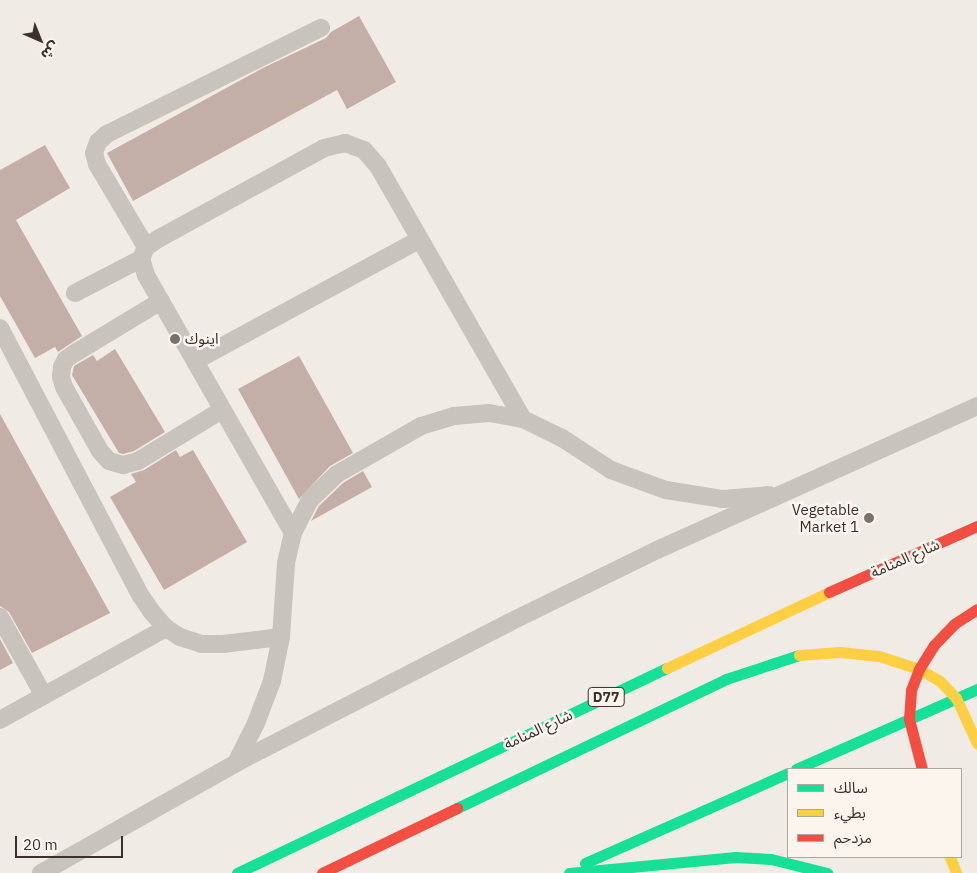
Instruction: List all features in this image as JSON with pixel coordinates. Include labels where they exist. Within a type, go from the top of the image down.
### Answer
[{"type":"main road","name":"شارع المنامة","points":[[237,873],[808,601],[977,526]]},
{"type":"main road","points":[[922,768],[909,719],[911,690],[919,669],[934,645],[954,624],[977,609]]},
{"type":"main road","points":[[322,873],[726,679],[801,654],[840,652],[878,656],[919,669],[940,681],[956,698],[977,743]]},
{"type":"main road","points":[[798,768],[977,689]]},
{"type":"main road","points":[[564,873],[787,773]]},
{"type":"main road","points":[[569,873],[735,857],[771,859],[827,873]]},
{"type":"main road","points":[[950,858],[956,873]]},
{"type":"lane","points":[[293,533],[146,275],[143,253],[97,164],[94,153],[98,142],[107,134],[321,28]]},
{"type":"lane","points":[[75,293],[324,148],[345,143],[364,150],[378,166],[523,419]]},
{"type":"lane","points":[[195,361],[419,240]]},
{"type":"lane","points":[[161,301],[71,356],[62,368],[61,377],[64,387],[100,451],[109,461],[124,465],[138,461],[222,410]]},
{"type":"lane","points":[[0,328],[140,596],[166,628],[180,637],[201,644],[223,644],[281,638]]},
{"type":"lane","points":[[41,873],[236,763],[508,622],[657,550],[977,406]]},
{"type":"lane","points":[[236,763],[256,723],[272,681],[281,638],[286,563],[293,533],[310,500],[337,474],[421,426],[454,416],[490,413],[523,419],[562,438],[611,470],[666,490],[723,498],[782,494]]},
{"type":"lane","points":[[0,617],[44,696]]},
{"type":"lane","points":[[0,720],[166,628]]},
{"type":"building","points":[[359,16],[396,82],[347,109],[337,90],[133,201],[107,153],[263,68],[326,38],[331,32]]},
{"type":"building","points":[[45,145],[70,188],[16,220],[82,336],[58,352],[55,347],[35,358],[0,296],[0,170]]},
{"type":"building","points":[[115,349],[165,432],[134,451],[123,454],[119,453],[72,375],[74,366],[93,355],[97,361]]},
{"type":"building","points":[[299,356],[353,453],[330,466],[299,499],[238,389]]},
{"type":"building","points":[[0,414],[110,613],[32,653],[9,612],[0,606]]},
{"type":"building","points":[[176,450],[180,457],[193,450],[247,542],[164,590],[110,497],[136,482],[131,474],[144,470]]},
{"type":"building","points":[[363,471],[372,487],[311,521],[319,506],[343,483]]},
{"type":"building","points":[[0,639],[13,663],[0,670]]},
{"type":"traffic: fast","points":[[457,808],[726,679],[799,655]]},
{"type":"traffic: fast","points":[[237,873],[667,668]]},
{"type":"traffic: fast","points":[[798,768],[977,689]]},
{"type":"traffic: fast","points":[[585,863],[787,773]]},
{"type":"traffic: fast","points":[[569,873],[735,857],[771,859],[827,873]]},
{"type":"traffic: slow","points":[[667,668],[829,592]]},
{"type":"traffic: slow","points":[[799,655],[840,652],[879,656],[919,669],[940,681],[956,698],[977,743]]},
{"type":"traffic: slow","points":[[950,858],[956,873]]},
{"type":"traffic: jam","points":[[829,592],[977,526]]},
{"type":"traffic: jam","points":[[922,768],[909,719],[911,690],[919,669],[934,645],[954,624],[977,609]]},
{"type":"traffic: jam","points":[[322,873],[457,808]]},
{"type":"place","name":"اينوك","points":[[175,339]]},
{"type":"place","name":"Vegetable Market 1","points":[[869,518]]}]
